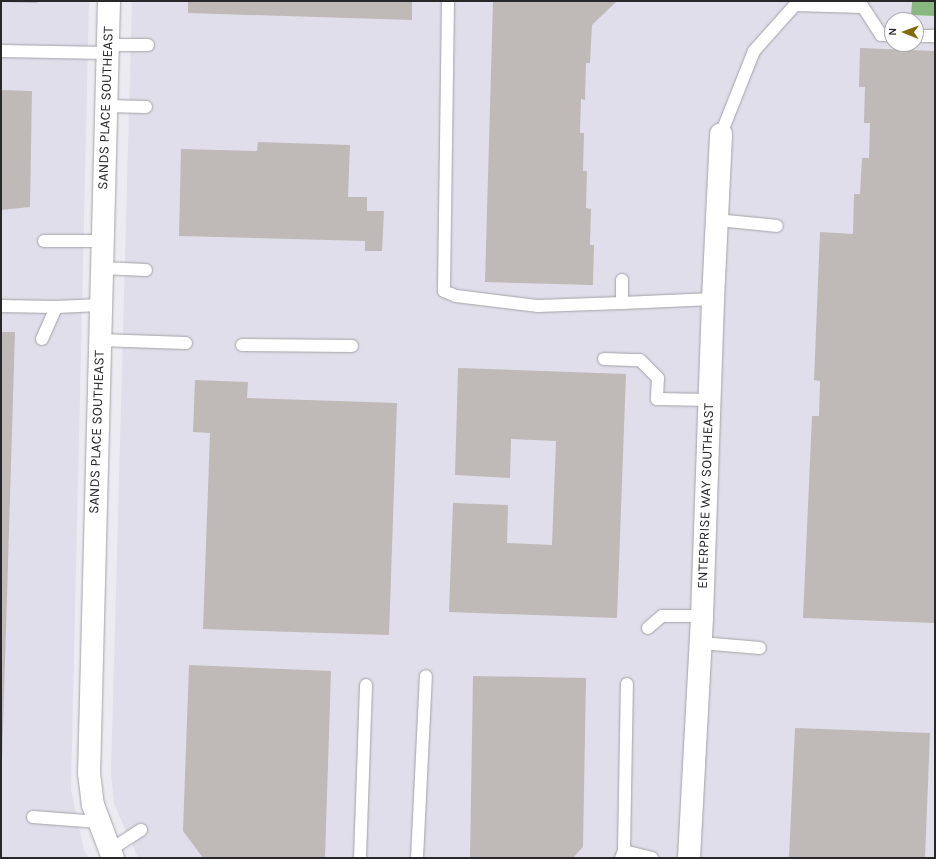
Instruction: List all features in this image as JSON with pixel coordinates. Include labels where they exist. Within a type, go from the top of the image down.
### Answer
[{"type":"street","name":"SANDS PLACE SOUTHEAST","points":[[109,1],[88,738],[89,773],[98,822],[111,854]]},
{"type":"street","name":"ENTERPRISE WAY SOUTHEAST","points":[[689,858],[701,644],[709,400],[721,134]]},
{"type":"lane","points":[[448,1],[444,291],[456,296],[538,306],[713,299]]},
{"type":"lane","points":[[721,134],[754,51],[795,5],[863,7],[881,35],[884,35]]},
{"type":"lane","points":[[924,36],[935,36]]},
{"type":"lane","points":[[1,51],[107,49],[148,45]]},
{"type":"lane","points":[[106,106],[146,107]]},
{"type":"lane","points":[[717,220],[777,226]]},
{"type":"lane","points":[[44,241],[102,241]]},
{"type":"lane","points":[[102,268],[146,270]]},
{"type":"lane","points":[[622,280],[622,303]]},
{"type":"lane","points":[[1,306],[56,307],[100,305]]},
{"type":"lane","points":[[42,338],[56,307]]},
{"type":"lane","points":[[99,340],[186,343]]},
{"type":"lane","points":[[242,345],[352,346]]},
{"type":"lane","points":[[604,359],[640,360],[658,378],[657,399],[709,400]]},
{"type":"lane","points":[[648,628],[662,616],[702,616]]},
{"type":"lane","points":[[701,644],[760,648]]},
{"type":"lane","points":[[417,858],[426,676]]},
{"type":"lane","points":[[627,684],[622,854],[652,858]]},
{"type":"lane","points":[[360,858],[366,686]]},
{"type":"lane","points":[[33,817],[98,822]]},
{"type":"lane","points":[[111,854],[141,830]]},
{"type":"shaded area","points":[[1,1],[89,1],[71,790],[84,850],[89,858],[1,858]]},
{"type":"shaded area","points":[[132,1],[911,1],[911,12],[884,12],[884,52],[924,52],[924,16],[935,16],[935,858],[138,858],[114,804],[111,772]]},
{"type":"green space","points":[[912,1],[935,1],[935,16],[924,16],[924,12],[911,12]]},
{"type":"building","points":[[37,1],[37,3],[3,2]]},
{"type":"building","points":[[188,1],[412,1],[412,20],[188,13]]},
{"type":"building","points":[[493,1],[617,1],[592,25],[590,63],[586,63],[585,100],[581,99],[580,133],[584,133],[583,171],[587,171],[586,208],[591,209],[590,245],[594,245],[593,285],[485,282]]},
{"type":"building","points":[[860,48],[884,49],[884,52],[935,51],[934,623],[803,618],[812,416],[819,416],[820,381],[814,380],[820,232],[853,234],[854,194],[860,194],[862,158],[869,158],[870,123],[864,123],[865,87],[859,87]]},
{"type":"building","points":[[1,90],[32,91],[30,207],[1,210]]},
{"type":"building","points":[[258,142],[350,145],[348,197],[367,197],[367,211],[384,211],[382,251],[365,251],[365,241],[179,236],[181,149],[257,151]]},
{"type":"building","points":[[1,332],[15,332],[2,762],[1,762]]},
{"type":"building","points":[[458,368],[626,374],[617,618],[449,612],[453,503],[508,505],[507,543],[552,545],[556,441],[511,439],[510,478],[455,475]]},
{"type":"building","points":[[195,380],[248,382],[247,398],[397,403],[389,635],[203,629],[210,433],[193,432]]},
{"type":"building","points":[[189,665],[331,671],[325,858],[203,858],[183,831]]},
{"type":"building","points":[[473,676],[586,678],[583,847],[573,858],[470,858]]},
{"type":"building","points":[[795,728],[930,733],[925,858],[789,858]]}]
